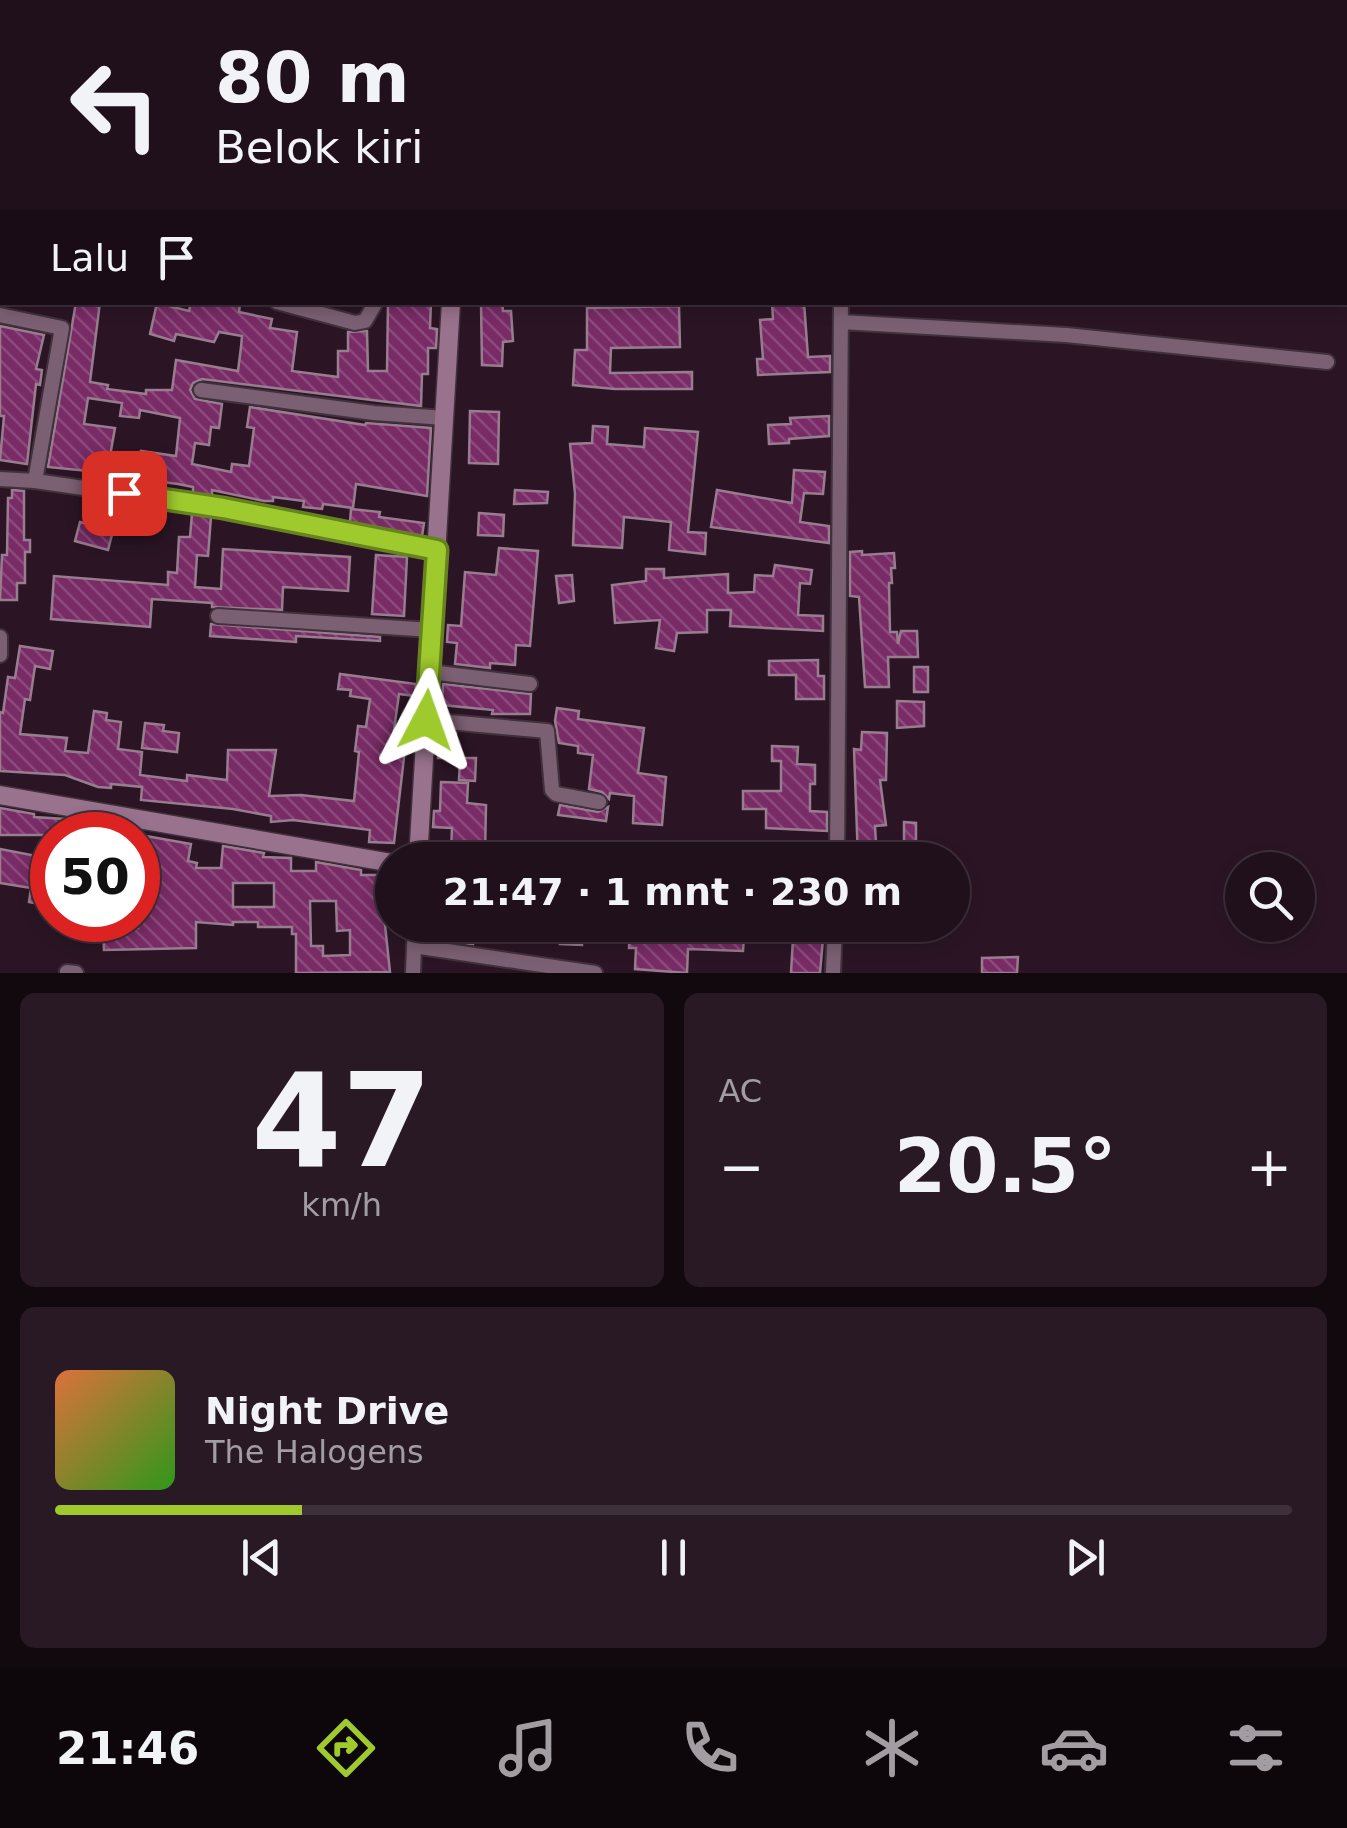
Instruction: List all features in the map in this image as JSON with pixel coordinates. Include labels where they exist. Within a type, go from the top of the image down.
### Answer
[{"type":"main road","points":[[419,842],[450,305]]},
{"type":"main road","points":[[0,795],[375,860]]},
{"type":"street","points":[[289,305],[358,323],[365,321],[374,305]]},
{"type":"street","points":[[837,842],[841,305]]},
{"type":"street","points":[[0,315],[62,328],[35,481]]},
{"type":"street","points":[[841,322],[1066,335],[1327,362]]},
{"type":"street","points":[[201,390],[374,413],[445,418]]},
{"type":"street","points":[[0,478],[223,508],[437,550]]},
{"type":"street","points":[[218,616],[432,630]]},
{"type":"street","points":[[0,637],[0,655]]},
{"type":"street","points":[[430,672],[530,684]]},
{"type":"street","points":[[426,720],[547,731],[552,790],[600,802]]},
{"type":"street","points":[[413,973],[414,942]]},
{"type":"street","points":[[833,973],[834,942]]},
{"type":"street","points":[[414,946],[596,973]]},
{"type":"street","points":[[68,972],[76,973]]},
{"type":"building","points":[[75,305],[100,305],[90,382],[108,385],[107,389],[146,394],[146,390],[172,390],[176,360],[238,371],[241,347],[242,336],[219,332],[214,342],[176,334],[174,341],[150,334],[157,305],[189,311],[190,305],[240,305],[239,312],[272,319],[270,328],[297,332],[292,371],[338,377],[338,351],[348,351],[348,332],[367,331],[368,371],[387,371],[388,305],[431,305],[430,328],[437,329],[436,348],[428,348],[428,374],[422,374],[421,406],[202,379],[193,383],[190,390],[195,399],[222,404],[219,428],[211,427],[209,445],[195,443],[192,464],[231,472],[232,464],[249,466],[254,428],[247,427],[250,407],[365,425],[431,428],[427,496],[356,484],[353,508],[323,504],[322,509],[303,507],[304,501],[273,497],[273,501],[264,501],[212,490],[212,496],[193,493],[193,487],[137,479],[141,451],[176,456],[180,418],[140,410],[139,418],[120,416],[122,403],[88,398],[84,424],[115,428],[107,473],[48,467]]},
{"type":"building","points":[[481,305],[502,305],[503,311],[511,311],[513,341],[503,342],[502,366],[482,365]]},
{"type":"building","points":[[772,305],[804,305],[808,357],[830,356],[830,372],[758,375],[757,359],[763,359],[760,320],[773,319]]},
{"type":"building","points":[[679,306],[680,347],[611,348],[610,373],[692,372],[692,389],[573,385],[575,350],[587,350],[587,308]]},
{"type":"building","points":[[0,326],[44,335],[36,369],[42,370],[40,385],[36,384],[27,464],[0,460],[4,416],[0,416]]},
{"type":"building","points":[[470,411],[499,412],[498,464],[469,463]]},
{"type":"building","points":[[829,416],[829,436],[769,444],[768,425],[791,424],[790,418]]},
{"type":"building","points":[[593,426],[608,427],[607,444],[644,447],[645,428],[698,432],[688,532],[706,533],[705,554],[669,550],[671,522],[624,517],[622,548],[573,545],[575,494],[570,444],[592,443]]},
{"type":"building","points":[[794,470],[825,472],[823,494],[804,493],[800,522],[829,526],[829,543],[711,527],[717,490],[792,503]]},
{"type":"building","points":[[12,490],[24,491],[24,540],[30,540],[30,552],[25,552],[25,583],[17,583],[17,600],[0,600],[2,555],[7,555],[8,498],[12,498]]},
{"type":"building","points":[[515,490],[548,492],[547,503],[514,504]]},
{"type":"building","points":[[351,509],[424,523],[422,536],[350,522]]},
{"type":"building","points":[[479,513],[504,515],[503,536],[478,535]]},
{"type":"building","points":[[192,514],[211,517],[208,556],[197,555],[195,587],[221,589],[223,549],[350,557],[348,591],[283,587],[282,610],[152,599],[150,627],[51,619],[54,576],[168,585],[168,572],[177,573],[179,537],[190,537]]},
{"type":"building","points":[[80,522],[113,531],[108,550],[75,541]]},
{"type":"building","points":[[499,548],[538,551],[530,646],[516,645],[515,665],[490,663],[490,668],[455,664],[457,643],[447,642],[448,625],[461,626],[465,572],[496,575]]},
{"type":"building","points":[[862,551],[862,555],[894,553],[895,568],[891,568],[889,583],[890,632],[897,632],[898,644],[901,631],[917,631],[918,657],[888,657],[889,687],[865,687],[859,597],[850,596],[850,552]]},
{"type":"building","points":[[376,555],[407,557],[404,616],[372,614]]},
{"type":"building","points":[[775,565],[812,570],[810,584],[800,583],[798,615],[823,616],[823,631],[730,626],[731,610],[707,610],[707,632],[677,633],[674,651],[656,648],[660,620],[615,623],[612,585],[646,581],[646,569],[664,569],[664,578],[728,574],[728,593],[754,592],[755,575],[773,576]]},
{"type":"building","points":[[572,575],[574,601],[559,603],[556,576]]},
{"type":"building","points":[[211,624],[380,637],[380,641],[296,636],[296,642],[210,636]]},
{"type":"building","points":[[20,646],[53,651],[50,669],[35,666],[20,734],[67,738],[65,751],[88,753],[94,711],[107,713],[106,720],[121,722],[118,749],[142,752],[140,775],[187,781],[187,775],[227,780],[228,750],[276,750],[269,796],[354,801],[358,726],[366,727],[370,699],[350,696],[351,690],[338,689],[340,674],[416,684],[415,696],[399,694],[394,730],[407,732],[394,842],[369,842],[370,830],[293,820],[271,822],[271,816],[233,809],[141,800],[142,787],[98,787],[65,775],[0,771],[0,712],[3,713],[8,677],[15,678]]},
{"type":"building","points":[[818,660],[818,676],[824,676],[824,699],[796,699],[796,675],[769,675],[769,661]]},
{"type":"building","points":[[914,667],[928,667],[928,692],[914,692]]},
{"type":"building","points":[[443,684],[531,694],[530,714],[492,714],[493,710],[442,705]]},
{"type":"building","points":[[897,701],[924,702],[924,726],[897,728]]},
{"type":"building","points":[[557,708],[579,711],[578,719],[644,728],[638,773],[666,777],[662,825],[633,823],[634,796],[610,793],[609,799],[602,792],[589,789],[593,755],[578,753],[578,746],[559,743]]},
{"type":"building","points":[[145,723],[164,725],[163,731],[179,733],[177,752],[142,748]]},
{"type":"building","points":[[439,732],[456,733],[455,758],[438,758]]},
{"type":"building","points":[[862,732],[887,733],[886,780],[880,780],[886,825],[875,826],[876,842],[857,842],[854,749],[861,750]]},
{"type":"building","points":[[772,746],[798,747],[797,764],[815,765],[810,811],[827,812],[827,831],[766,828],[766,809],[743,809],[743,791],[781,791],[781,761],[772,761]]},
{"type":"building","points":[[460,758],[476,758],[475,781],[459,780]]},
{"type":"building","points":[[441,782],[468,783],[467,803],[486,805],[485,842],[451,842],[452,828],[433,827],[434,811],[440,811]]},
{"type":"building","points":[[560,805],[598,812],[608,807],[606,821],[558,815]]},
{"type":"building","points":[[0,808],[30,813],[30,835],[0,835]]},
{"type":"building","points":[[904,822],[916,823],[916,842],[904,842]]},
{"type":"building","points":[[160,838],[191,844],[188,861],[197,863],[196,868],[221,868],[223,846],[264,853],[263,857],[291,858],[291,871],[316,871],[316,862],[361,870],[361,875],[375,875],[375,942],[387,942],[390,972],[296,973],[296,934],[292,934],[292,927],[258,927],[258,922],[196,922],[196,948],[104,950],[104,942],[160,942]],"holes":[[[233,883],[274,883],[274,907],[233,907]],[[310,901],[336,901],[337,931],[350,930],[350,955],[323,956],[323,946],[311,946]]]},
{"type":"building","points":[[0,849],[30,855],[30,888],[0,883]]},
{"type":"building","points":[[629,942],[744,942],[743,951],[688,949],[687,973],[635,969],[636,948],[629,948]]},
{"type":"building","points":[[793,942],[823,942],[820,973],[791,973]]},
{"type":"building","points":[[1018,957],[1017,973],[982,973],[982,958]]},
{"type":"route","points":[[124,493],[437,550],[426,720]]}]
